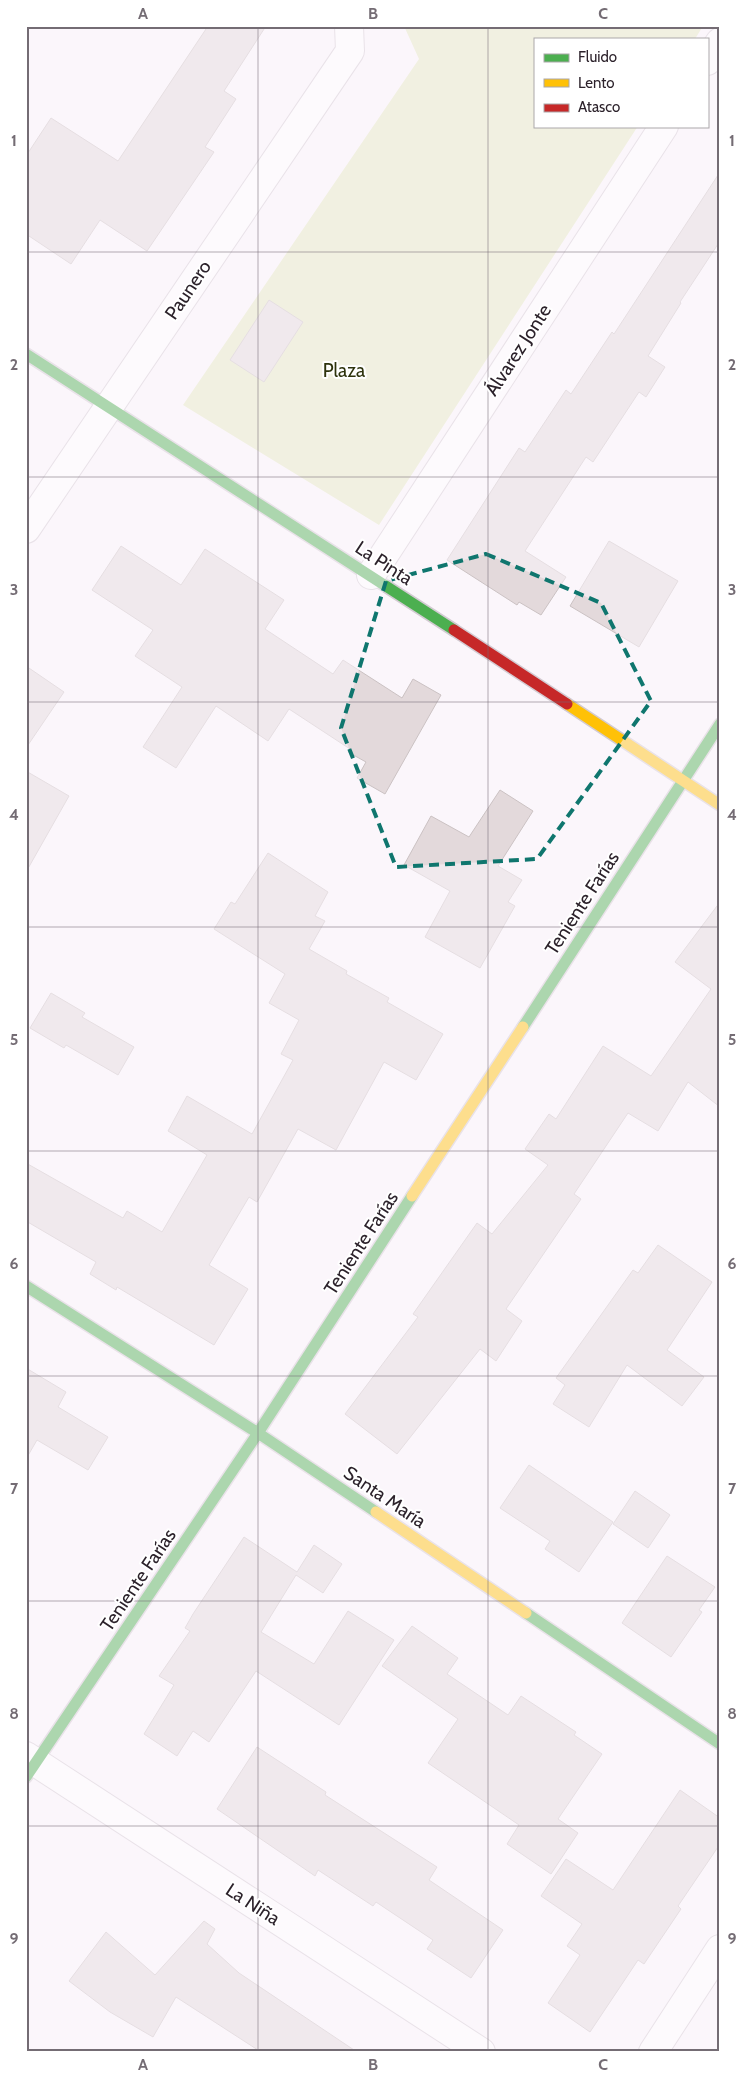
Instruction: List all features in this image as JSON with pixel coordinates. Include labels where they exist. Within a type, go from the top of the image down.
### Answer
[{"type":"street","name":"Paunero","points":[[26,530],[108,408],[349,38]]},
{"type":"street","points":[[708,60],[720,42]]},
{"type":"street","name":"Álvarez Jonte","points":[[371,575],[663,128]]},
{"type":"street","name":"La Pinta","points":[[26,354],[371,575],[720,805]]},
{"type":"street","name":"Teniente Farías","points":[[29,1765],[258,1433],[720,724]]},
{"type":"street","name":"Santa María","points":[[26,1286],[258,1433],[720,1744]]},
{"type":"street","name":"La Niña","points":[[29,1765],[481,2052]]},
{"type":"street","points":[[652,2052],[720,1949]]},
{"type":"highlighted area","points":[[486,554],[601,603],[651,701],[537,859],[396,867],[341,728],[386,581]]},
{"type":"green space","name":"Plaza","points":[[404,26],[703,26],[696,38],[534,38],[534,128],[637,128],[379,525],[183,405],[419,59]]},
{"type":"building","points":[[208,26],[266,26],[224,91],[236,99],[205,147],[214,152],[147,251],[100,220],[71,264],[26,234],[26,156],[51,118],[118,161]]},
{"type":"building","points":[[720,172],[720,241],[680,302],[648,356],[665,367],[646,397],[639,392],[593,462],[586,457],[525,551],[566,577],[541,615],[519,602],[517,605],[447,560],[519,448],[525,452],[566,390],[571,394],[612,332],[614,334]]},
{"type":"building","points":[[269,300],[303,322],[264,382],[230,360]]},
{"type":"building","points":[[609,541],[678,581],[639,647],[570,606]]},
{"type":"building","points":[[121,546],[181,585],[205,549],[284,600],[265,629],[333,674],[343,660],[402,698],[413,679],[441,695],[385,794],[357,778],[366,762],[348,752],[350,749],[289,709],[268,741],[216,706],[176,768],[143,747],[182,687],[135,656],[153,630],[92,590]]},
{"type":"building","points":[[26,666],[64,692],[26,748]]},
{"type":"building","points":[[26,771],[69,796],[26,872]]},
{"type":"building","points":[[500,790],[533,811],[498,866],[522,880],[508,902],[515,906],[480,968],[425,937],[450,891],[404,865],[431,816],[469,837]]},
{"type":"building","points":[[268,853],[328,892],[315,916],[325,921],[309,949],[347,971],[346,974],[389,998],[387,1002],[443,1034],[416,1080],[384,1062],[336,1150],[298,1129],[257,1202],[249,1197],[209,1265],[248,1289],[214,1345],[117,1287],[116,1290],[90,1274],[96,1262],[26,1221],[26,1163],[123,1218],[127,1211],[162,1232],[207,1155],[168,1131],[187,1096],[252,1134],[293,1060],[281,1054],[299,1020],[269,1003],[285,974],[214,929],[231,902],[235,904]]},
{"type":"building","points":[[720,902],[720,1107],[688,1082],[658,1131],[628,1113],[574,1194],[581,1199],[506,1309],[522,1321],[496,1361],[480,1349],[397,1454],[345,1414],[418,1317],[413,1314],[477,1223],[492,1234],[548,1165],[525,1149],[549,1114],[556,1119],[603,1046],[651,1076],[711,989],[675,962]]},
{"type":"building","points":[[51,993],[85,1013],[82,1017],[134,1047],[118,1075],[66,1045],[64,1048],[30,1028]]},
{"type":"building","points":[[658,1245],[712,1282],[667,1350],[704,1377],[682,1406],[627,1365],[589,1427],[553,1404],[565,1385],[556,1378],[633,1270],[638,1273]]},
{"type":"building","points":[[26,1368],[66,1392],[58,1407],[108,1437],[88,1470],[37,1440],[26,1459]]},
{"type":"building","points":[[529,1465],[613,1522],[579,1572],[545,1549],[550,1541],[500,1508]]},
{"type":"building","points":[[635,1491],[670,1515],[648,1548],[613,1524]]},
{"type":"building","points":[[244,1537],[297,1572],[314,1545],[342,1564],[323,1593],[296,1575],[261,1632],[314,1664],[348,1611],[394,1640],[339,1725],[256,1671],[209,1742],[193,1731],[177,1756],[144,1734],[174,1685],[159,1676],[190,1631],[185,1628],[193,1614]]},
{"type":"building","points":[[667,1556],[715,1587],[699,1610],[702,1612],[671,1657],[622,1623]]},
{"type":"building","points":[[412,1626],[458,1658],[447,1674],[508,1715],[521,1696],[576,1732],[574,1735],[602,1754],[558,1819],[578,1833],[551,1874],[507,1844],[519,1825],[428,1763],[458,1719],[382,1666]]},
{"type":"building","points":[[257,1747],[326,1792],[325,1795],[437,1867],[429,1880],[503,1930],[471,1978],[427,1949],[433,1940],[376,1902],[373,1906],[318,1870],[315,1876],[217,1809]]},
{"type":"building","points":[[680,1790],[720,1818],[720,1844],[678,1906],[681,1909],[644,1964],[638,1960],[590,2032],[548,2003],[580,1955],[567,1946],[582,1924],[541,1896],[566,1859],[613,1890]]},
{"type":"building","points":[[204,1921],[215,1929],[207,1944],[239,1973],[357,2052],[261,2052],[176,1997],[153,2037],[110,2012],[69,1981],[106,1932],[155,1975]]},
{"type":"traffic: fast","points":[[26,354],[454,630]]},
{"type":"traffic: fast","points":[[523,1027],[720,724]]},
{"type":"traffic: fast","points":[[26,1777],[258,1433],[412,1196]]},
{"type":"traffic: fast","points":[[26,1286],[258,1433],[376,1512]]},
{"type":"traffic: fast","points":[[526,1613],[720,1744]]},
{"type":"traffic: slow","points":[[567,704],[720,805]]},
{"type":"traffic: slow","points":[[412,1196],[523,1027]]},
{"type":"traffic: slow","points":[[376,1512],[526,1613]]},
{"type":"traffic: jam","points":[[454,630],[567,704]]}]
